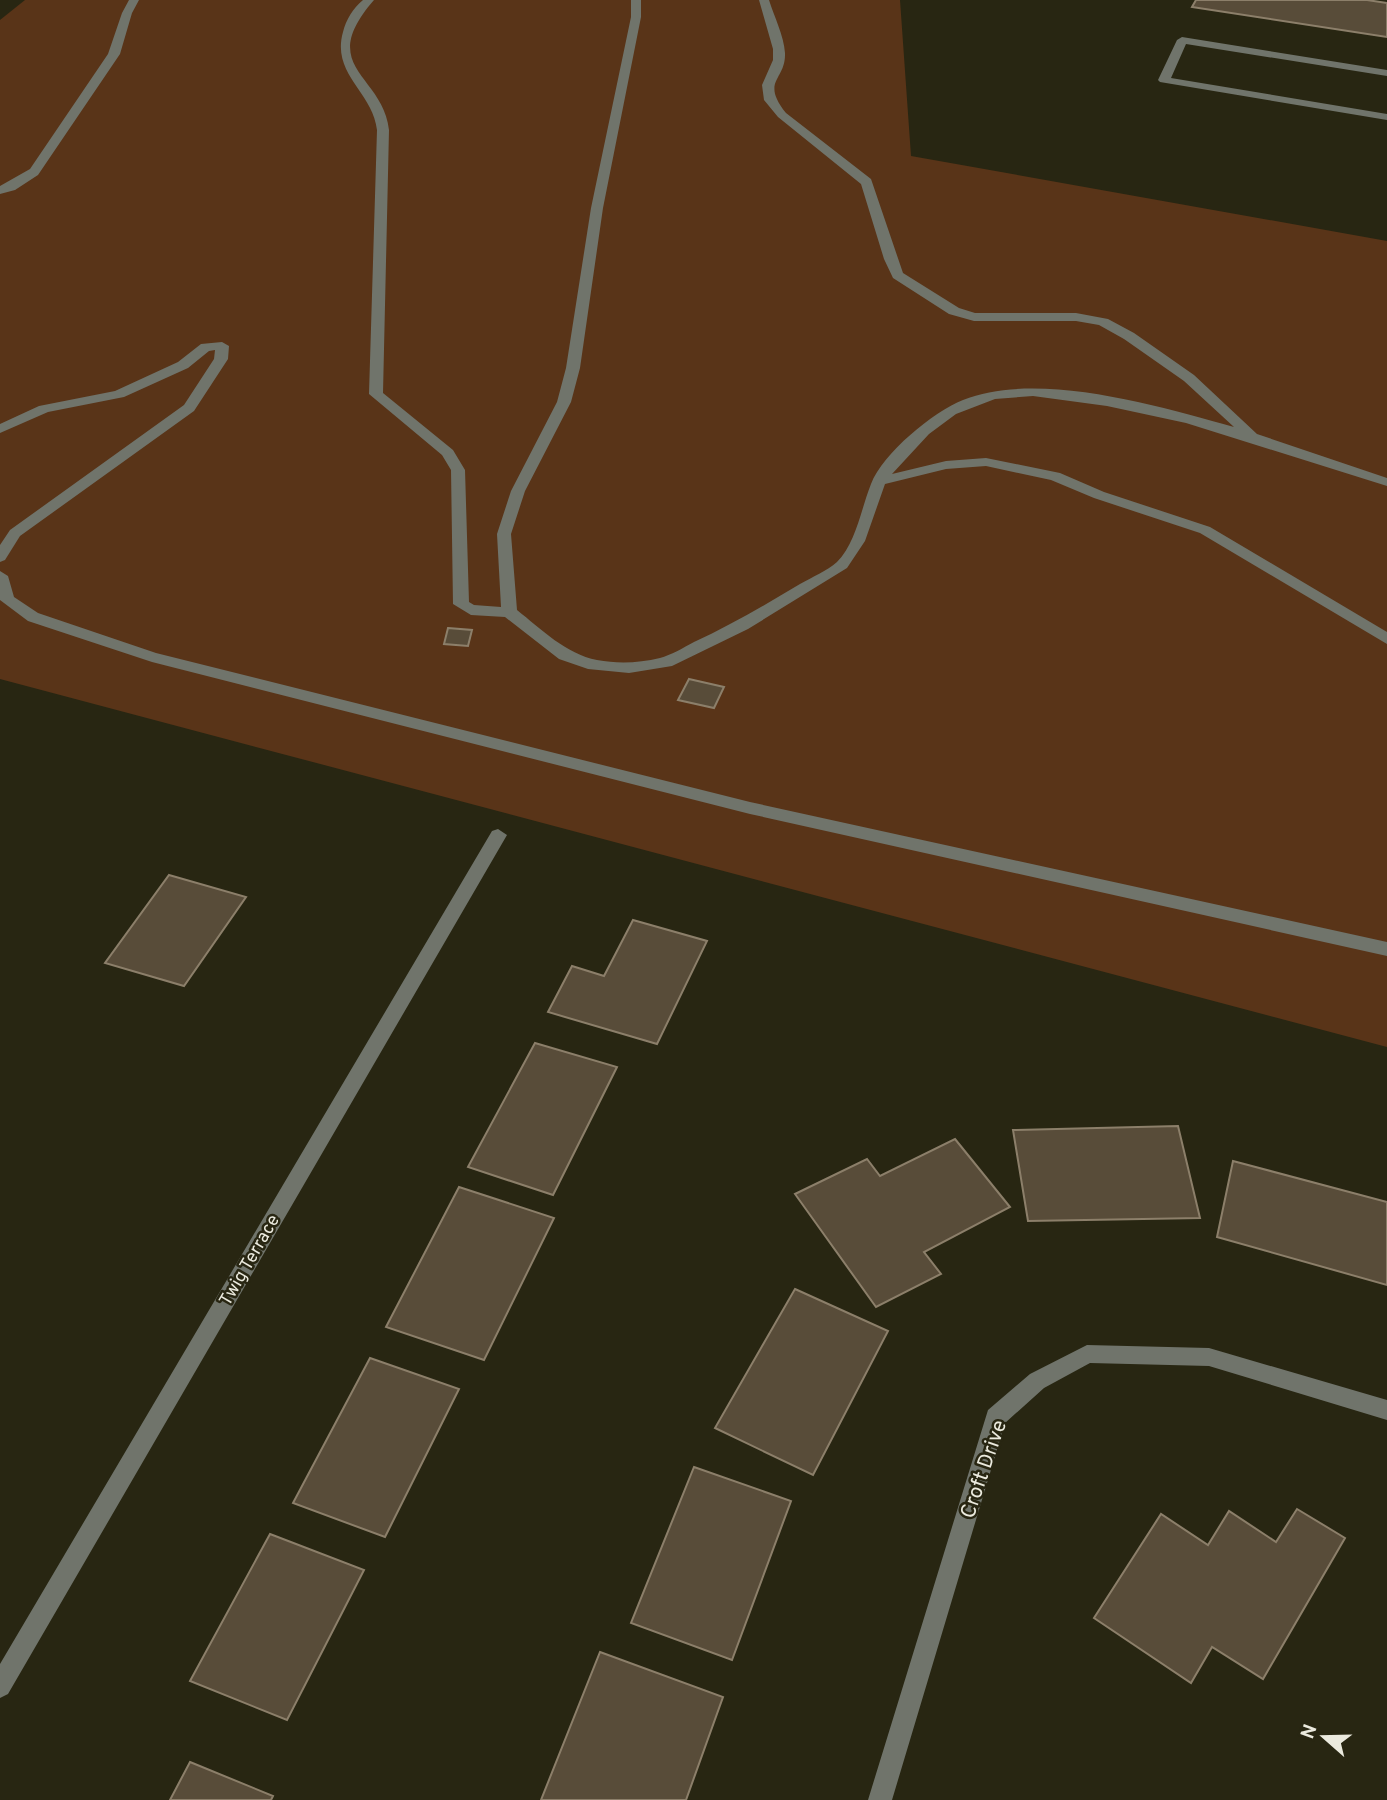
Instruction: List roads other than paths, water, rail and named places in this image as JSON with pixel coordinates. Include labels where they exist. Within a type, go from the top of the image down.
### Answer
[{"type":"street","points":[[0,190],[11,187],[34,172],[114,54],[122,36],[124,13],[134,0]]},
{"type":"street","points":[[369,0],[353,22],[346,48],[349,68],[366,88],[382,119],[374,330],[376,394],[448,453],[458,470],[461,604],[471,610],[509,612],[565,655],[594,665],[629,668],[666,662],[743,625],[842,565],[858,541],[879,481],[906,448],[938,421],[978,399],[1032,390],[1113,403],[1251,436],[1346,471],[1387,482]]},
{"type":"street","points":[[509,612],[504,534],[518,492],[564,402],[573,368],[597,208],[636,17],[636,0]]},
{"type":"street","points":[[764,0],[779,49],[779,60],[768,85],[770,100],[782,115],[867,182],[890,260],[898,275],[954,311],[974,317],[1076,317],[1103,322],[1129,336],[1189,378],[1251,436]]},
{"type":"street","points":[[1387,73],[1182,40],[1164,80],[1387,117]]},
{"type":"street","points":[[0,429],[44,409],[119,394],[183,365],[206,347],[222,346],[221,359],[189,408],[15,533],[0,557]]},
{"type":"street","points":[[879,481],[946,465],[986,462],[1055,476],[1099,495],[1205,530],[1387,639]]},
{"type":"street","points":[[0,576],[8,599],[33,617],[152,656],[750,808],[1387,949]]},
{"type":"street","name":"Twig Terrace","points":[[0,1686],[498,835]]},
{"type":"street","name":"Croft Drive","points":[[880,1800],[996,1418],[1037,1381],[1066,1368],[1087,1354],[1209,1357],[1387,1410]]}]
